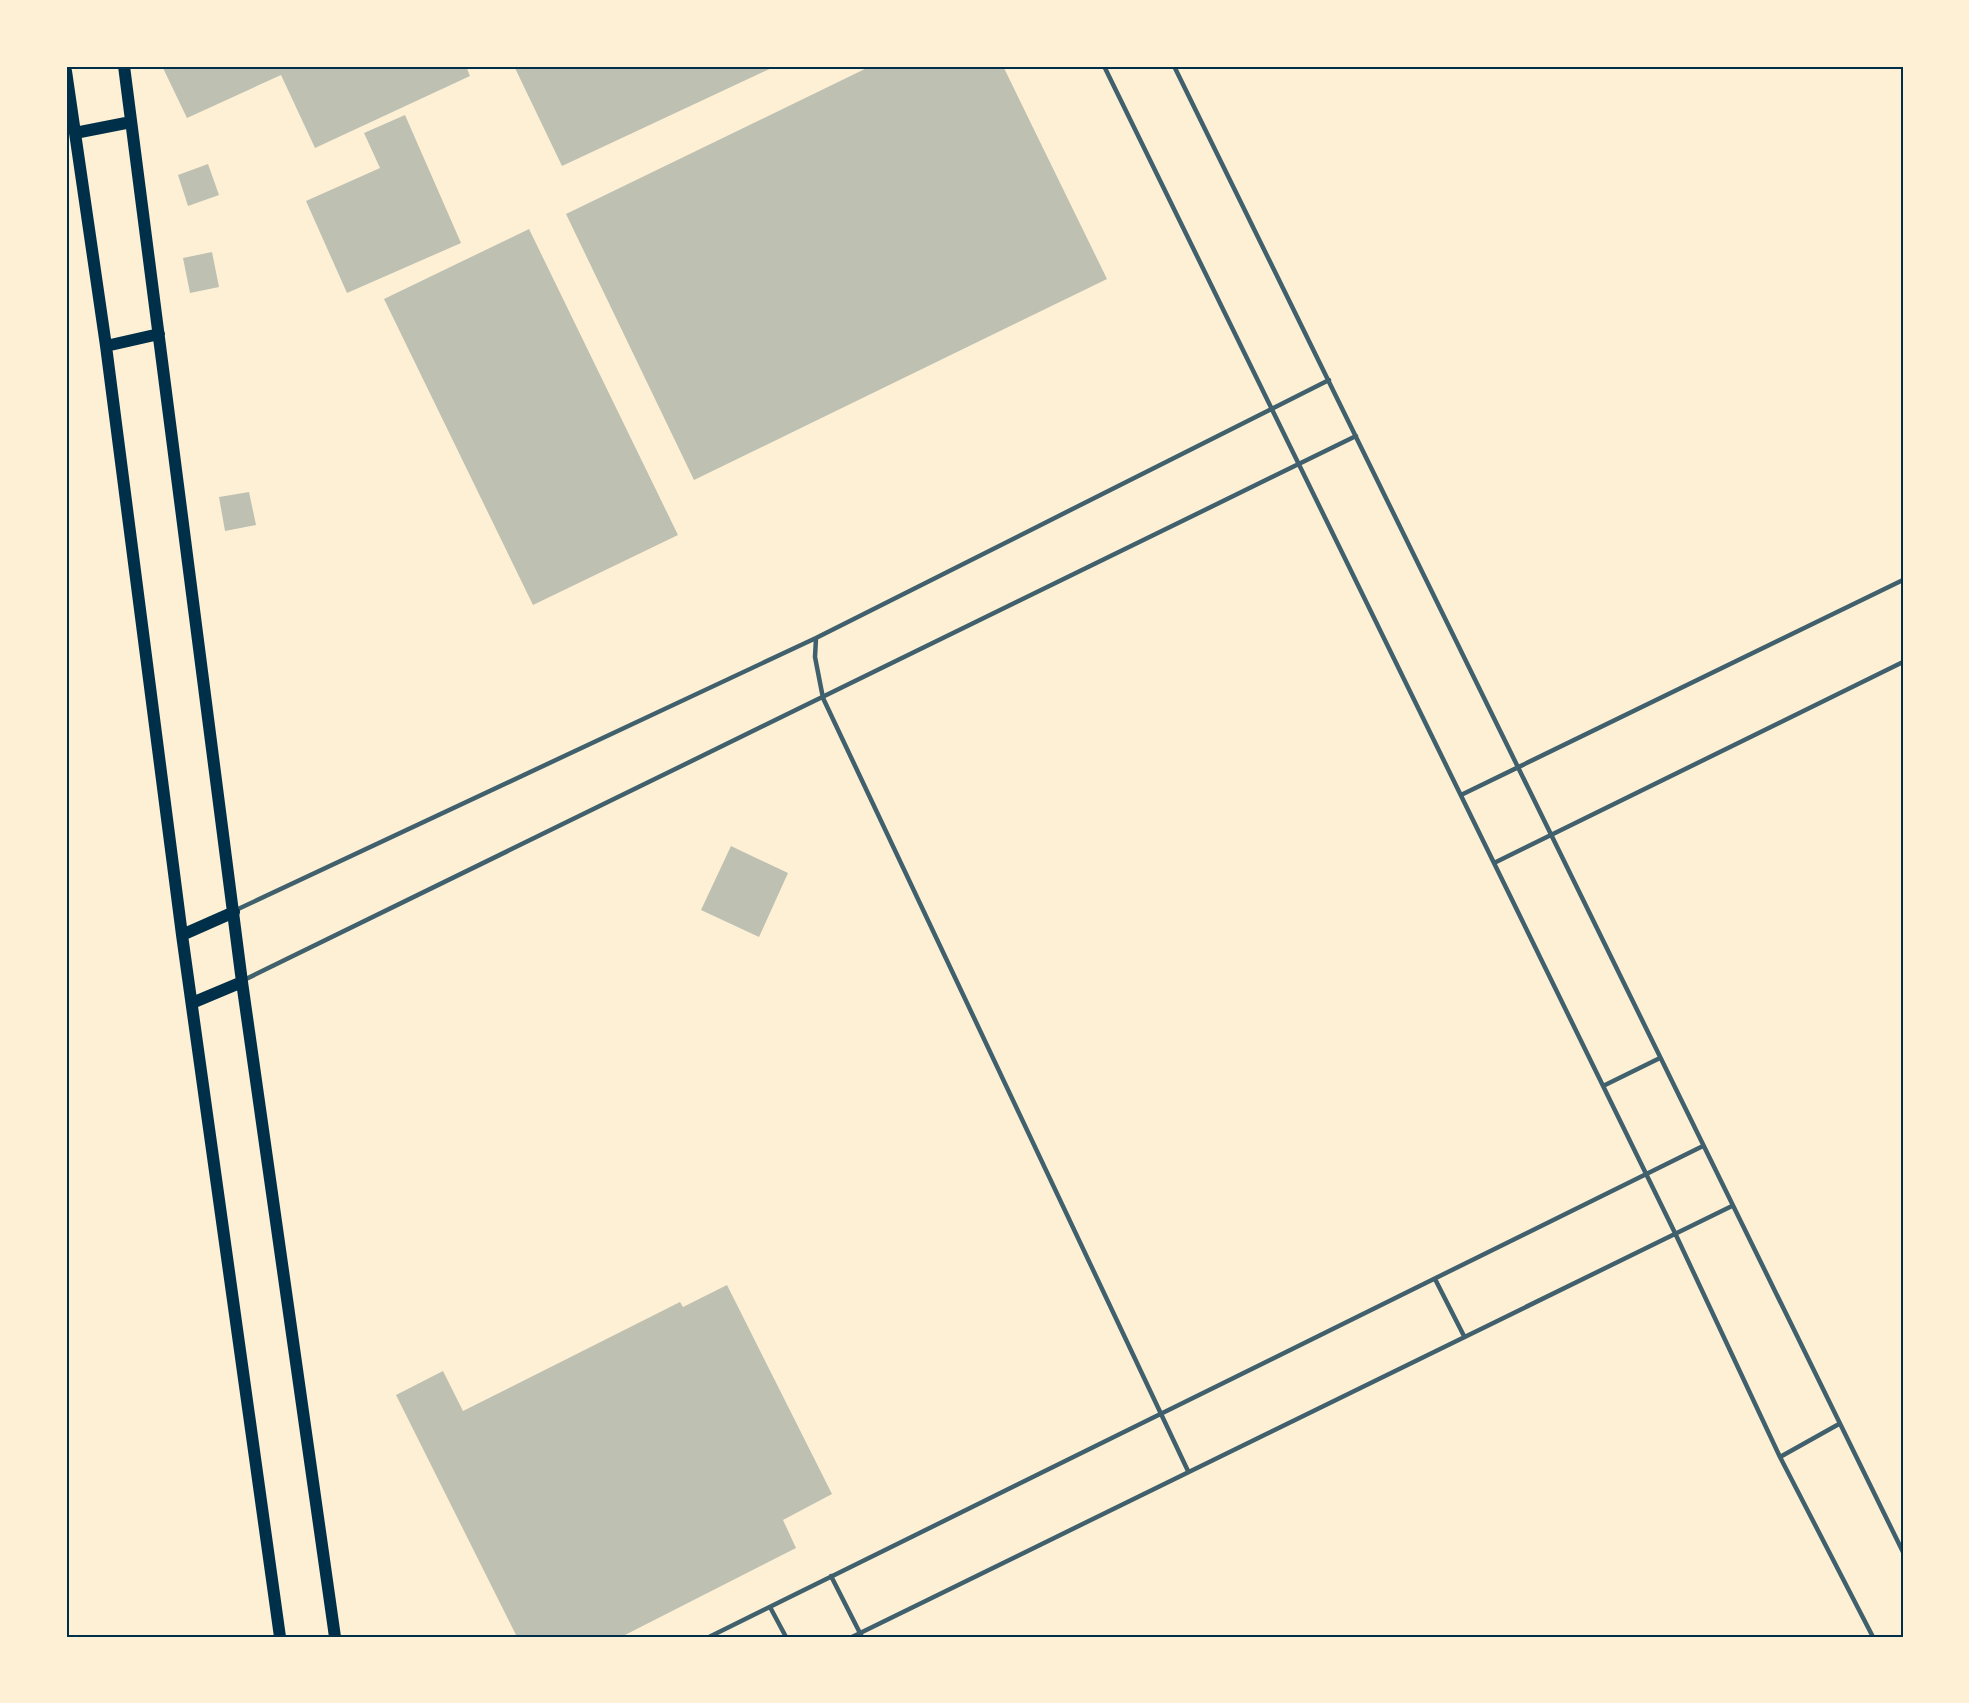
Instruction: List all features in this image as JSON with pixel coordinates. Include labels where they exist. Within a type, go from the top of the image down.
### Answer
[{"type":"main road","points":[[124,66],[242,982],[335,1637]]},
{"type":"main road","points":[[66,71],[105,346],[182,935],[280,1637]]},
{"type":"main road","points":[[75,134],[131,122]]},
{"type":"main road","points":[[105,346],[159,334]]},
{"type":"main road","points":[[182,935],[234,912]]},
{"type":"main road","points":[[192,1002],[242,982]]},
{"type":"lane","points":[[1104,66],[1604,1086],[1780,1457],[1873,1637]]},
{"type":"lane","points":[[1174,66],[1903,1552]]},
{"type":"lane","points":[[234,912],[816,638],[1329,380]]},
{"type":"lane","points":[[242,982],[1356,436]]},
{"type":"lane","points":[[1461,795],[1903,580]]},
{"type":"lane","points":[[816,638],[815,657],[823,698],[1188,1471]]},
{"type":"lane","points":[[1494,863],[1903,662]]},
{"type":"lane","points":[[1604,1086],[1660,1058]]},
{"type":"lane","points":[[709,1637],[1703,1146]]},
{"type":"lane","points":[[852,1637],[861,1635],[1188,1471],[1732,1206]]},
{"type":"lane","points":[[1435,1279],[1464,1336]]},
{"type":"lane","points":[[1780,1457],[1839,1424]]},
{"type":"lane","points":[[831,1576],[861,1635]]},
{"type":"lane","points":[[770,1607],[786,1637]]},
{"type":"building","points":[[168,66],[466,66],[470,76],[315,148],[281,75],[187,118],[163,68]]},
{"type":"building","points":[[514,66],[776,66],[562,166]]},
{"type":"building","points":[[871,66],[1003,66],[1107,279],[694,480],[566,214]]},
{"type":"building","points":[[405,115],[461,243],[347,293],[306,201],[380,168],[364,133]]},
{"type":"building","points":[[208,164],[219,195],[188,206],[178,175]]},
{"type":"building","points":[[529,229],[678,535],[533,605],[384,299]]},
{"type":"building","points":[[212,252],[219,287],[190,293],[183,258]]},
{"type":"building","points":[[249,492],[256,525],[225,531],[219,497]]},
{"type":"building","points":[[731,846],[788,873],[759,937],[701,910]]},
{"type":"building","points":[[727,1285],[832,1494],[783,1520],[796,1548],[621,1637],[517,1637],[396,1395],[443,1371],[463,1411],[680,1302],[683,1307]]}]
